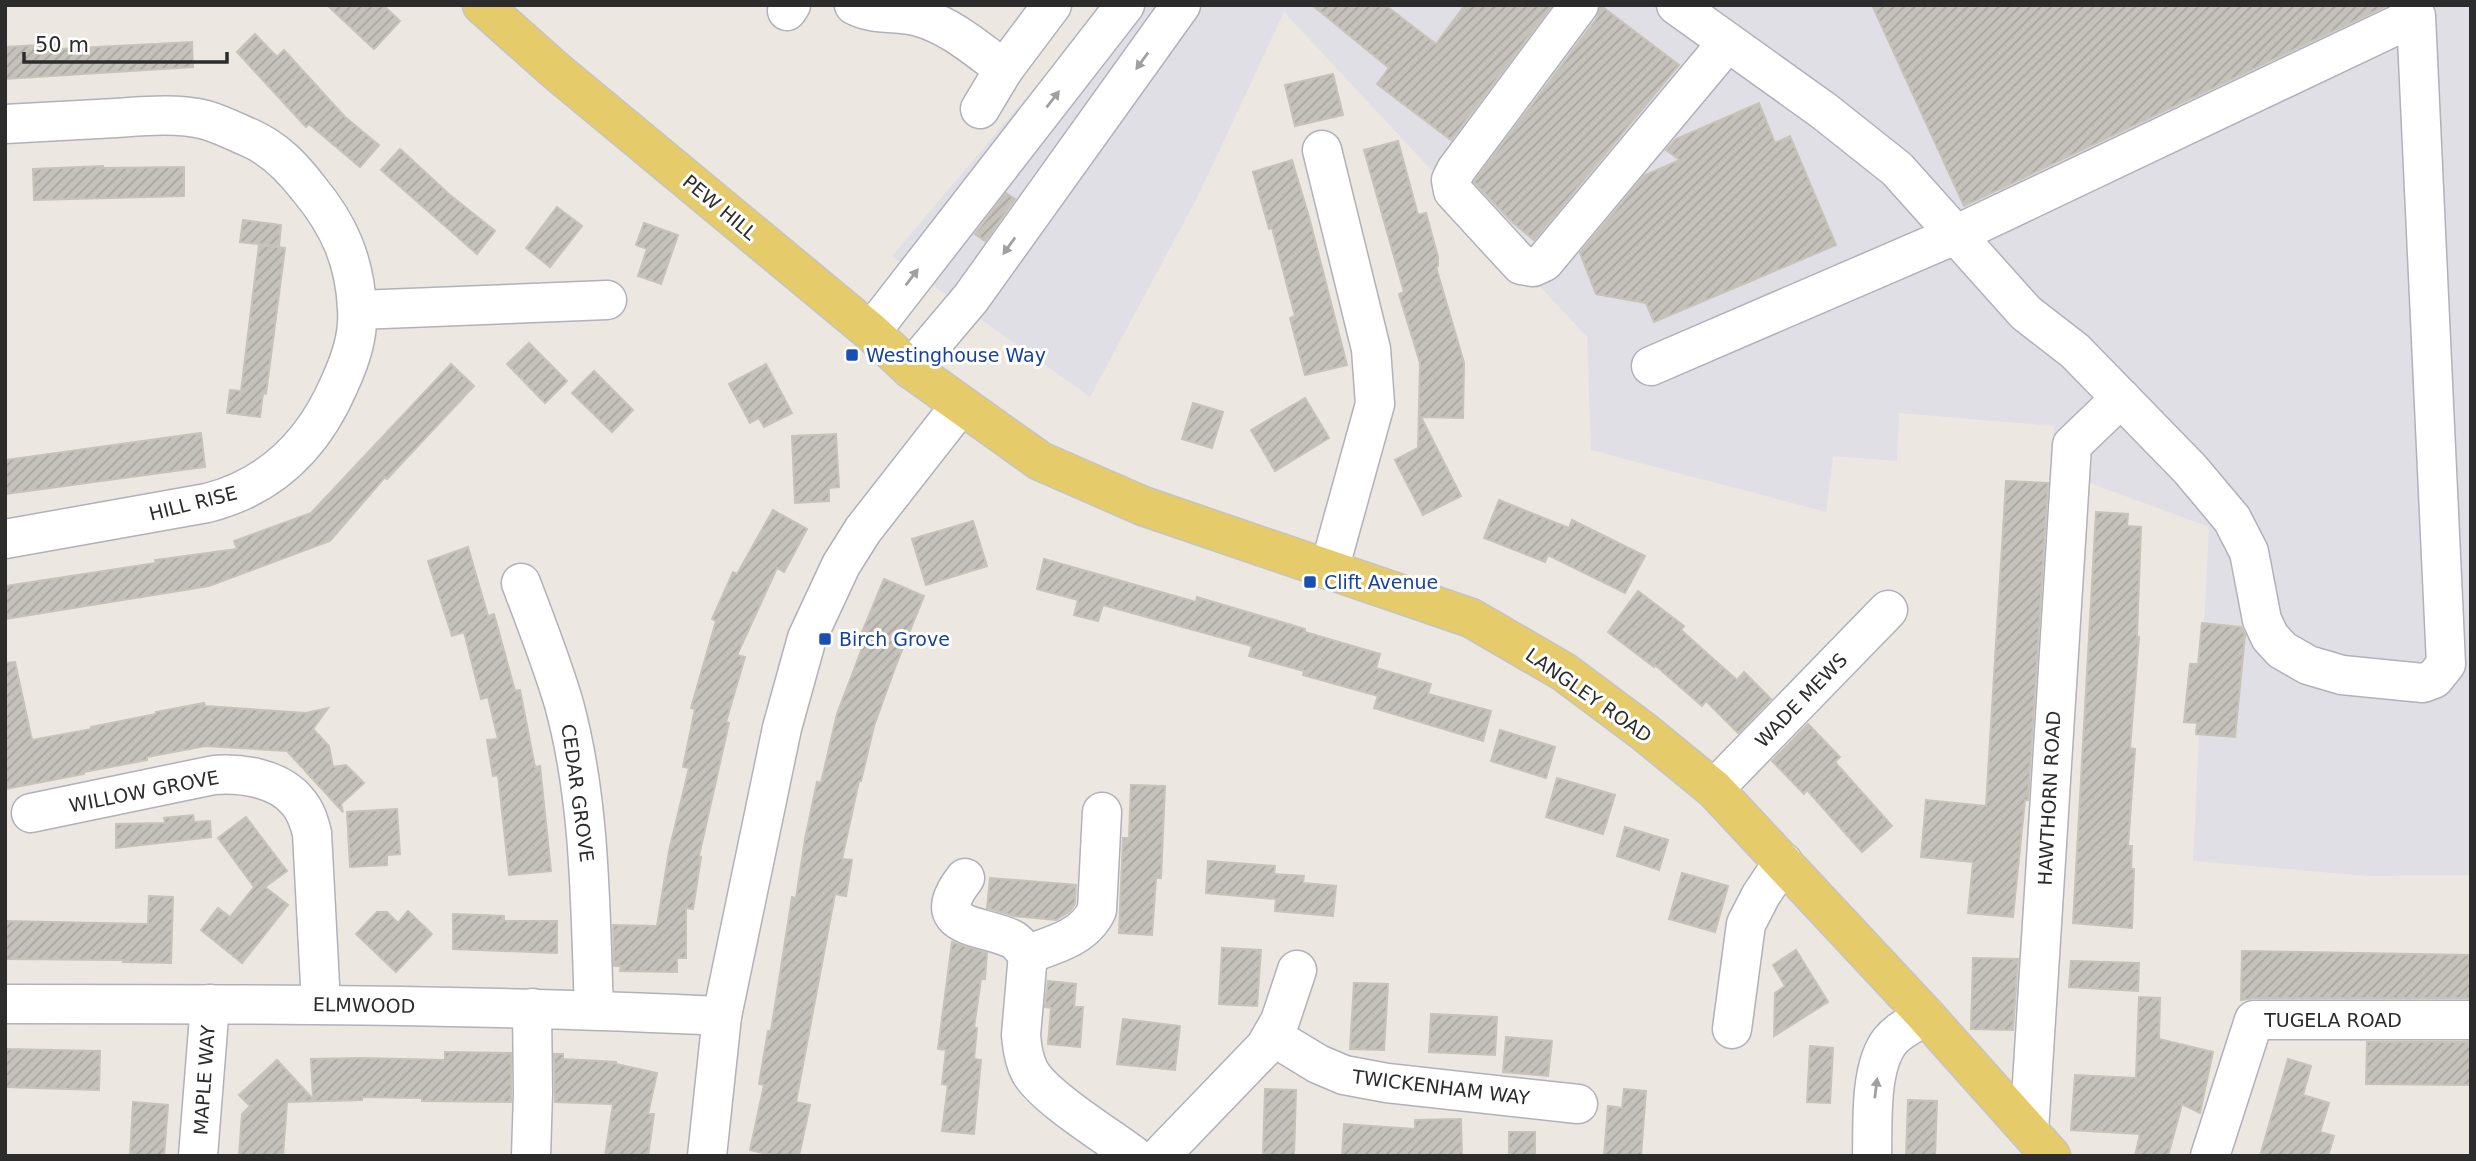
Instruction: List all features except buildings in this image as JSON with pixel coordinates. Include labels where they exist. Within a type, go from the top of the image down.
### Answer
[{"type":"main road","name":"PEW HILL","points":[[482,5],[871,332],[911,369],[960,406]]},
{"type":"main road","name":"LANGLEY ROAD","points":[[960,406],[1040,461],[1143,506],[1471,618],[1564,672],[1714,789],[1926,1016],[2040,1143]]},
{"type":"street","points":[[854,5],[863,10],[918,17],[951,30],[1003,69]]},
{"type":"street","points":[[979,109],[1003,69],[1052,5]]},
{"type":"street","points":[[871,332],[1125,5]]},
{"type":"street","points":[[911,369],[971,298],[1181,5]]},
{"type":"street","points":[[1579,5],[1451,180],[1453,191],[1521,265],[1533,267],[1544,262],[1727,43]]},
{"type":"street","points":[[1651,366],[1955,234],[2416,16],[2446,664],[2434,678],[2423,683],[2342,675],[2308,665],[2282,650],[2270,636],[2262,620],[2249,552],[2232,519],[2190,468],[2075,351],[2025,313],[1955,234],[1897,169],[1824,111],[1676,5]]},
{"type":"street","name":"HILL RISE","points":[[5,124],[166,115],[206,120],[253,139],[288,163],[329,213],[349,261],[358,310],[351,356],[326,413],[288,462],[256,485],[227,498],[206,503],[5,538]]},
{"type":"street","points":[[1322,150],[1371,349],[1375,377],[1375,404],[1329,570]]},
{"type":"street","points":[[358,310],[607,300]]},
{"type":"street","name":"HAWTHORN ROAD","points":[[2040,1143],[2069,466],[2072,444],[2122,398]]},
{"type":"street","points":[[707,1156],[722,1016],[782,728],[807,638],[841,565],[863,530],[960,406]]},
{"type":"street","name":"CEDAR GROVE","points":[[521,583],[564,703],[579,775],[589,866],[594,1010]]},
{"type":"street","name":"WADE MEWS","points":[[1714,789],[1888,610]]},
{"type":"street","name":"WILLOW GROVE","points":[[31,813],[196,778],[222,775],[258,779],[289,793],[304,809],[312,833],[321,1003]]},
{"type":"street","points":[[1028,954],[1076,935],[1092,922],[1097,910],[1102,812]]},
{"type":"street","points":[[1732,1029],[1746,924],[1783,862]]},
{"type":"street","points":[[965,878],[955,891],[950,904],[953,915],[965,925],[1014,940],[1028,954],[1021,1035],[1022,1048],[1030,1071],[1043,1089],[1134,1156]]},
{"type":"street","points":[[1160,1156],[1256,1057],[1272,1036],[1283,1013],[1297,970]]},
{"type":"street","name":"ELMWOOD","points":[[5,1004],[321,1003],[722,1016]]},
{"type":"street","name":"MAPLE WAY","points":[[198,1156],[209,1004]]},
{"type":"street","points":[[531,1156],[532,1008]]},
{"type":"street","points":[[1872,1156],[1874,1104],[1881,1058],[1891,1039],[1926,1016]]},
{"type":"street","name":"TUGELA ROAD","points":[[2210,1156],[2254,1020],[2471,1020]]},
{"type":"street","name":"TWICKENHAM WAY","points":[[1272,1036],[1318,1064],[1344,1075],[1387,1083],[1578,1104]]},
{"type":"shaded area","points":[[1105,5],[2471,5],[2471,875],[2368,876],[2193,861],[2209,527],[2052,469],[2054,426],[1899,413],[1897,461],[1833,456],[1826,512],[1591,450],[1587,337],[1284,12],[1198,196],[1090,397],[892,256]]},
{"type":"place","name":"Westinghouse Way","points":[[852,355]]},
{"type":"place","name":"Clift Avenue","points":[[1310,582]]},
{"type":"place","name":"Birch Grove","points":[[825,639]]}]
